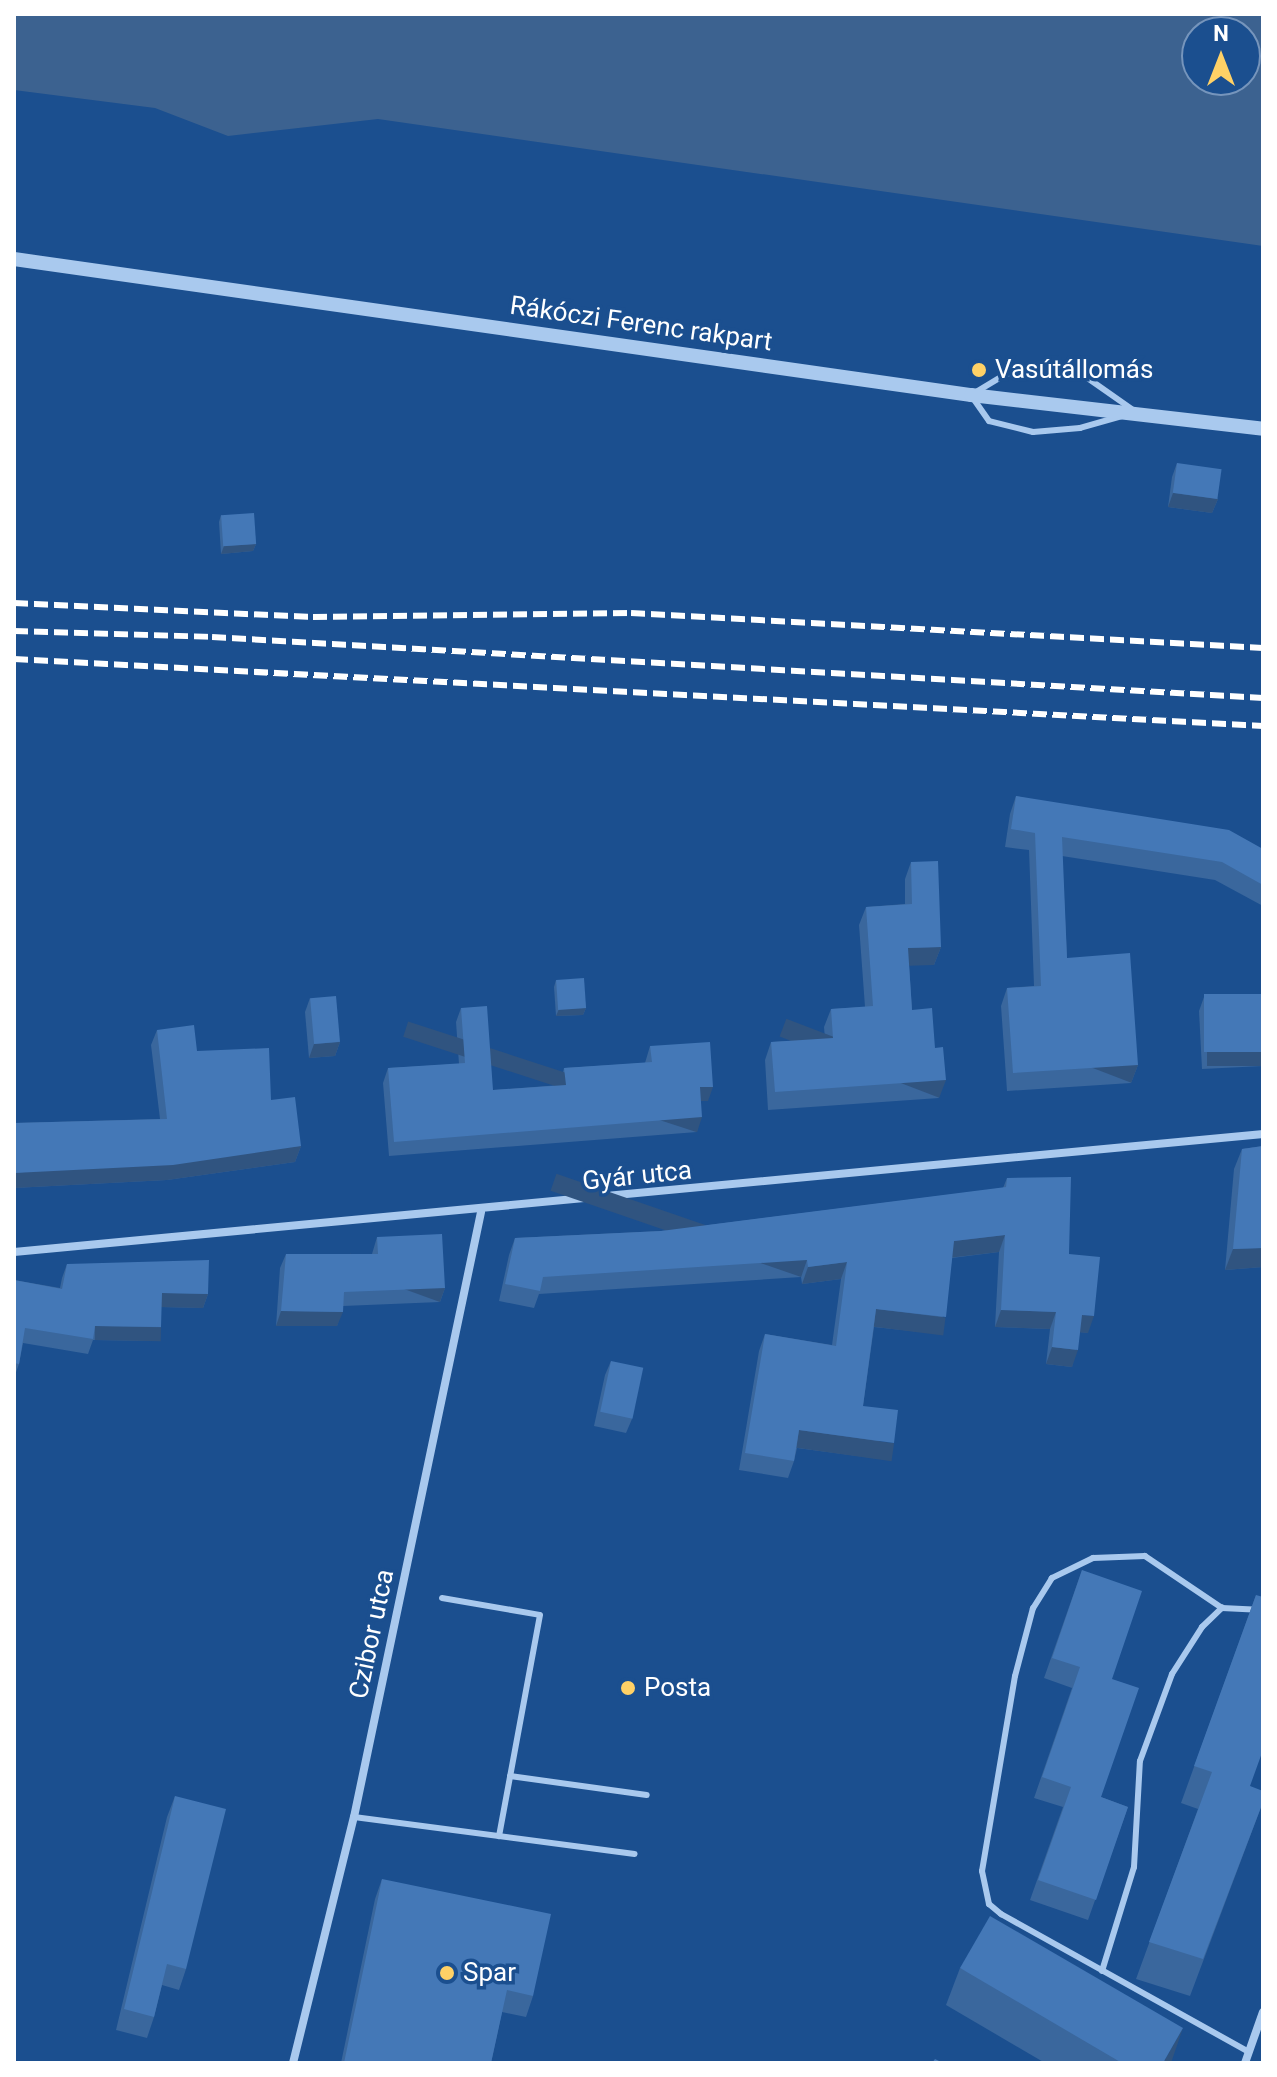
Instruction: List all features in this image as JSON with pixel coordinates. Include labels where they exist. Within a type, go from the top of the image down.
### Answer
[{"type":"street","name":"Rákóczi Ferenc rakpart","points":[[14,259],[971,395],[1263,429]]},
{"type":"street","name":"Gyár utca","points":[[14,1252],[481,1212],[1263,1134]]},
{"type":"street","name":"Czibor utca","points":[[293,2063],[354,1817],[481,1212]]},
{"type":"street","points":[[1245,2063],[1263,2012]]},
{"type":"lane","points":[[1043,365],[1076,370],[1136,412],[1080,428],[1033,432],[989,421],[971,395],[1006,374],[1043,365]]},
{"type":"lane","points":[[1249,2052],[1001,1914],[985,1892],[985,1840],[1033,1608],[1052,1578],[1067,1569],[1121,1554],[1161,1563],[1222,1608],[1263,1610]]},
{"type":"lane","points":[[442,1598],[540,1615],[499,1836]]},
{"type":"lane","points":[[1102,1971],[1134,1867],[1136,1789],[1147,1735],[1172,1674],[1202,1627],[1222,1608]]},
{"type":"lane","points":[[510,1776],[647,1795]]},
{"type":"lane","points":[[354,1817],[635,1854]]},
{"type":"water","points":[[14,14],[1263,14],[1263,246],[378,119],[228,136],[155,108],[14,90]]},
{"type":"building","points":[[1177,463],[1222,469],[1217,499],[1173,493]]},
{"type":"building","points":[[254,513],[256,544],[223,546],[221,515]]},
{"type":"building","points":[[1016,796],[1229,830],[1263,849],[1263,885],[1222,862],[1062,837],[1067,958],[1130,953],[1138,1065],[1013,1073],[1007,988],[1041,986],[1035,833],[1011,829]]},
{"type":"building","points":[[938,861],[941,947],[908,948],[912,1010],[932,1008],[935,1048],[943,1047],[946,1080],[775,1092],[771,1042],[833,1038],[831,1009],[873,1006],[866,907],[912,904],[911,862]]},
{"type":"building","points":[[584,978],[586,1008],[558,1010],[556,980]]},
{"type":"building","points":[[1204,994],[1263,994],[1263,1052],[1204,1052]]},
{"type":"building","points":[[336,996],[340,1042],[314,1044],[310,998]]},
{"type":"building","points":[[487,1006],[493,1090],[566,1085],[564,1068],[652,1062],[650,1046],[710,1042],[713,1087],[700,1087],[702,1117],[394,1142],[388,1068],[465,1063],[461,1008]]},
{"type":"building","points":[[194,1025],[197,1051],[269,1048],[271,1100],[295,1097],[301,1146],[173,1165],[14,1173],[14,1123],[167,1119],[157,1030]]},
{"type":"building","points":[[1263,1146],[1263,1248],[1233,1249],[1242,1149]]},
{"type":"building","points":[[1071,1177],[1069,1254],[1100,1257],[1094,1316],[1082,1315],[1078,1350],[1052,1347],[1056,1312],[1001,1310],[1005,1235],[954,1241],[946,1317],[876,1309],[863,1406],[898,1410],[894,1443],[799,1430],[794,1461],[745,1453],[765,1334],[836,1346],[847,1262],[808,1267],[807,1260],[543,1277],[540,1291],[505,1284],[515,1238],[661,1231],[1006,1187],[1007,1178]]},
{"type":"building","points":[[442,1234],[445,1288],[344,1292],[343,1312],[281,1311],[286,1254],[378,1254],[377,1237]]},
{"type":"building","points":[[209,1260],[208,1294],[162,1293],[161,1327],[95,1326],[93,1339],[25,1328],[19,1364],[14,1363],[14,1280],[62,1289],[67,1264]]},
{"type":"building","points":[[611,1361],[643,1368],[632,1419],[600,1412]]},
{"type":"building","points":[[1082,1570],[1142,1591],[1112,1679],[1139,1688],[1101,1797],[1128,1807],[1096,1900],[1038,1880],[1071,1787],[1042,1777],[1080,1667],[1052,1658]]},
{"type":"building","points":[[1256,1595],[1263,1597],[1263,1750],[1250,1786],[1263,1791],[1263,1802],[1203,1959],[1149,1942],[1212,1772],[1194,1766]]},
{"type":"building","points":[[175,1796],[226,1809],[186,1969],[167,1964],[154,2017],[124,2009]]},
{"type":"building","name":"Spar","points":[[382,1879],[551,1914],[533,1996],[507,1990],[491,2063],[344,2063]]},
{"type":"building","points":[[990,1916],[1183,2028],[1163,2063],[1122,2063],[960,1968]]},
{"type":"railway","points":[[14,603],[313,617],[631,613],[1263,648]]},
{"type":"railway","points":[[14,631],[212,637],[1263,698]]},
{"type":"railway","points":[[14,659],[1263,726]]},
{"type":"place","name":"Vasútállomás","points":[[979,370]]},
{"type":"place","name":"Posta","points":[[628,1688]]},
{"type":"place","name":"Spar","points":[[447,1973]]}]
